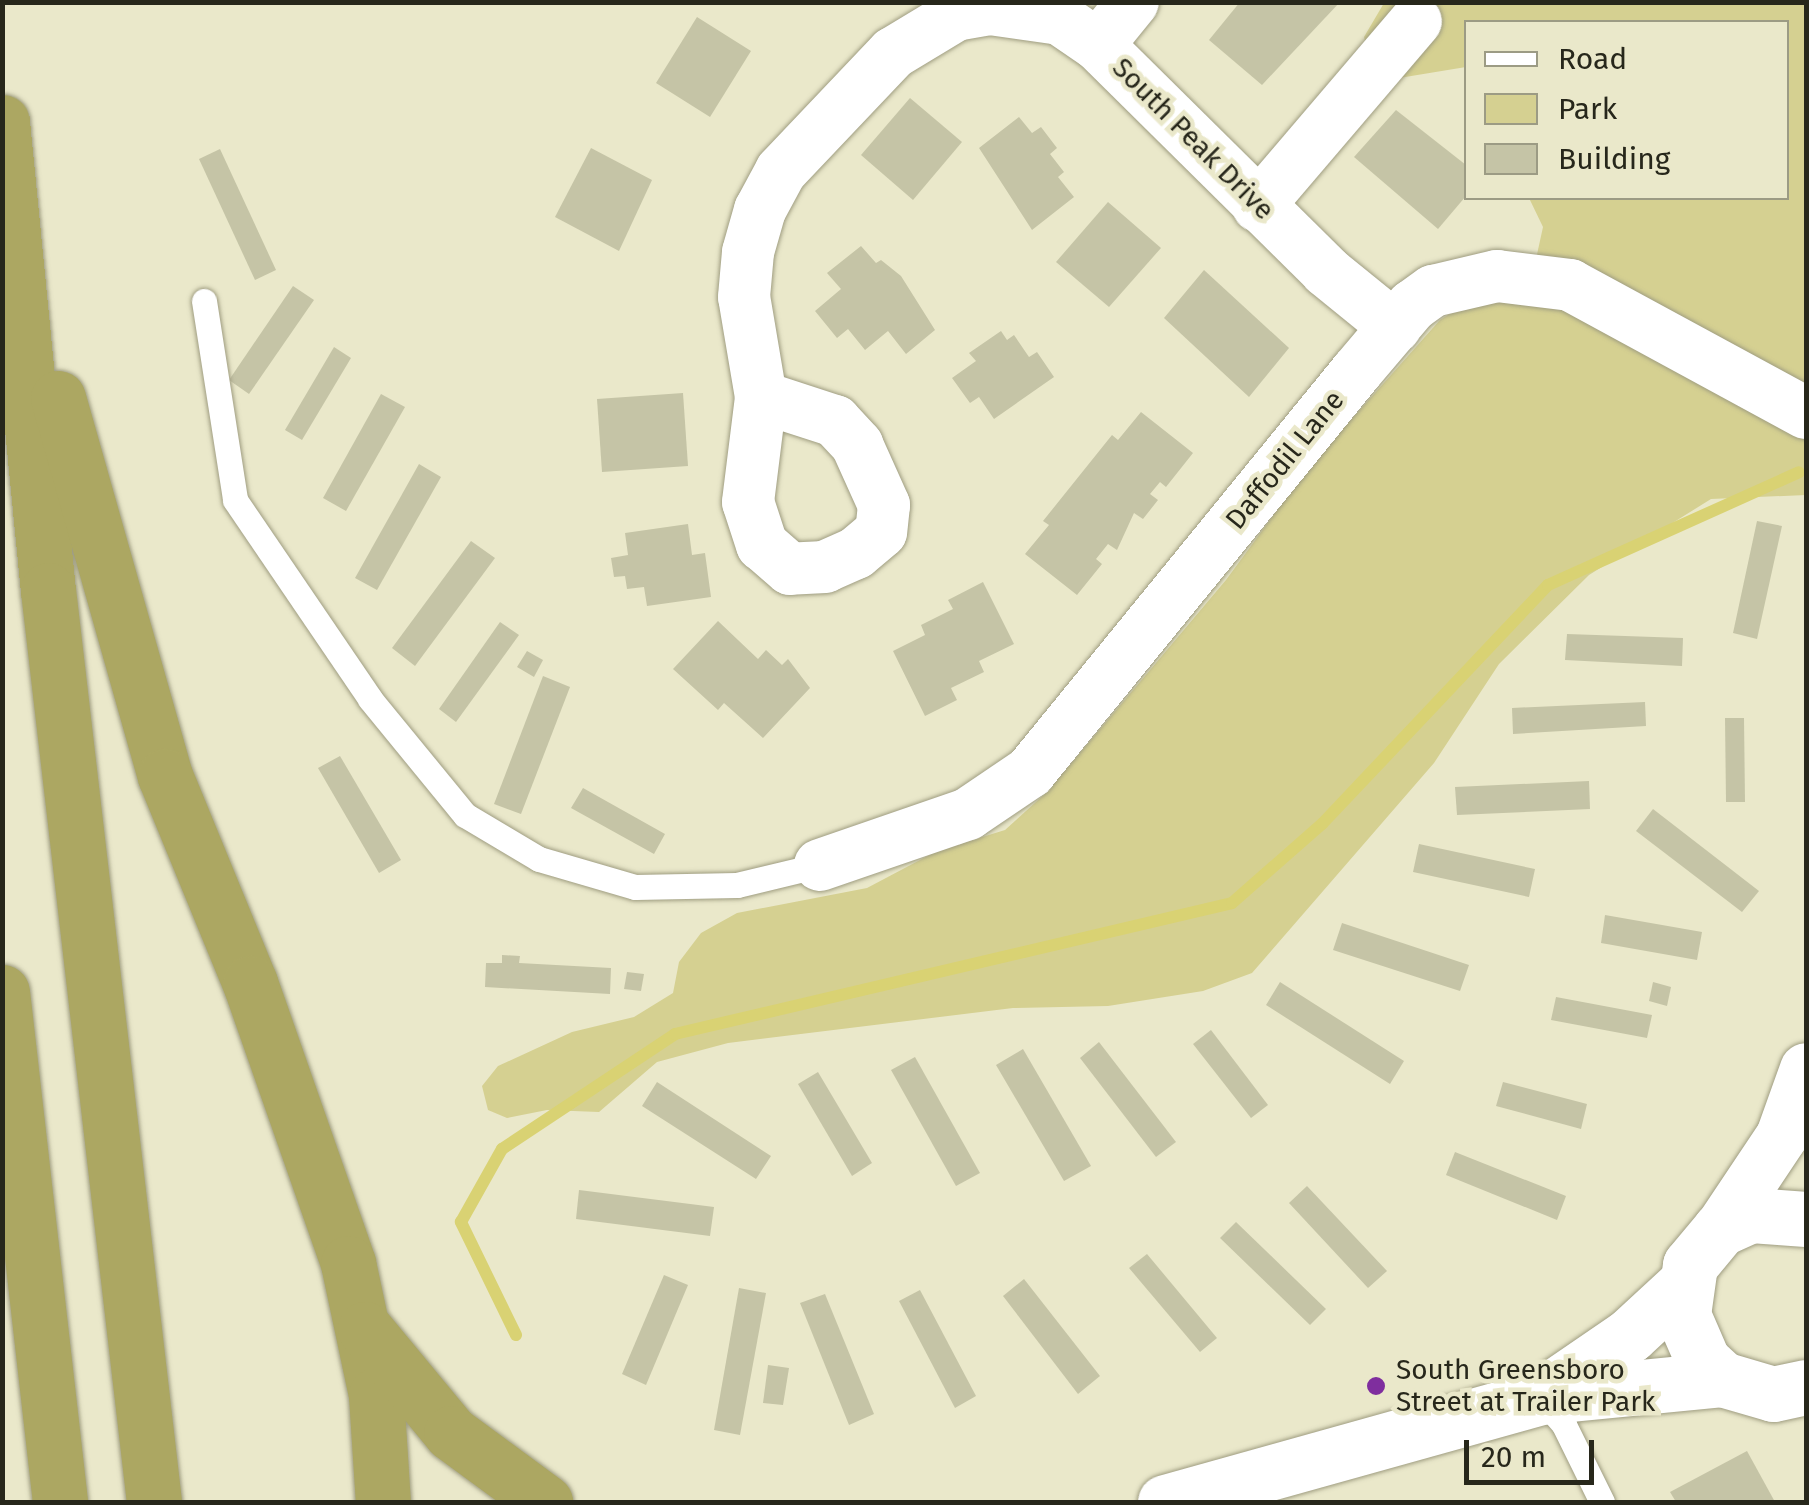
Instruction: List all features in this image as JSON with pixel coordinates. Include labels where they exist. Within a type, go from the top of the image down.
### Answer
[{"type":"highway","points":[[2,122],[18,246],[48,590],[152,1481]]},
{"type":"highway","points":[[18,246],[134,683],[195,855],[250,982],[364,1327],[386,1472],[383,1502]]},
{"type":"highway","points":[[2,992],[58,1482]]},
{"type":"highway","points":[[364,1327],[452,1433],[544,1502]]},
{"type":"main road","points":[[1803,1392],[1742,1390],[1722,1379],[1689,1338],[1683,1286],[1690,1265],[1720,1228],[1751,1215],[1806,1217]]},
{"type":"main road","points":[[1540,1397],[1630,1335],[1683,1286]]},
{"type":"main road","points":[[1165,1502],[1540,1397],[1722,1379]]},
{"type":"street","points":[[1098,45],[1133,2]]},
{"type":"street","name":"South Peak Drive","points":[[761,397],[744,297],[760,210],[781,171],[893,53],[959,9],[1023,11],[1060,20],[1098,45],[1258,206],[1394,327]]},
{"type":"street","points":[[1258,206],[1416,21]]},
{"type":"street","name":"Daffodil Lane","points":[[820,865],[968,814],[1030,772],[1412,306],[1458,280],[1498,276],[1570,285],[1806,413]]},
{"type":"street","points":[[1720,1228],[1782,1136],[1806,1068]]},
{"type":"street","points":[[1782,1136],[1806,1217]]},
{"type":"lane","points":[[204,301],[235,500],[370,699],[465,815],[538,858],[636,887],[737,886],[820,865]]},
{"type":"lane","points":[[1540,1397],[1564,1425],[1602,1502]]},
{"type":"green space","points":[[1384,3],[1806,3],[1806,495],[1711,499],[1589,575],[1499,664],[1434,763],[1252,973],[1203,991],[1108,1006],[1013,1008],[728,1043],[657,1062],[599,1112],[547,1110],[507,1118],[488,1110],[482,1086],[498,1066],[572,1032],[634,1017],[673,993],[679,962],[701,933],[737,913],[867,888],[937,851],[1005,830],[1047,792],[1226,580],[1309,467],[1440,320],[1536,259],[1543,227],[1530,200],[1789,200],[1789,20],[1464,20],[1464,67],[1393,79],[1370,59],[1364,37]]},
{"type":"building","points":[[1240,2],[1340,2],[1262,85],[1209,40]]},
{"type":"building","points":[[697,17],[751,51],[710,117],[656,83]]},
{"type":"building","points":[[910,98],[962,142],[913,200],[861,155]]},
{"type":"building","points":[[1396,110],[1464,163],[1464,198],[1438,229],[1354,157]]},
{"type":"building","points":[[1019,117],[1032,133],[1041,127],[1057,148],[1050,154],[1064,172],[1058,177],[1074,197],[1032,230],[979,148]]},
{"type":"building","points":[[591,148],[652,180],[619,251],[555,217]]},
{"type":"building","points":[[220,149],[276,270],[255,280],[199,159]]},
{"type":"building","points":[[1108,202],[1161,248],[1109,307],[1056,262]]},
{"type":"building","points":[[861,246],[876,263],[881,260],[901,276],[935,330],[906,354],[888,331],[865,350],[848,329],[837,338],[815,311],[841,289],[827,273]]},
{"type":"building","points":[[1204,270],[1289,348],[1249,397],[1164,318]]},
{"type":"building","points":[[293,286],[314,300],[249,394],[229,380]]},
{"type":"building","points":[[1001,331],[1007,340],[1014,335],[1029,357],[1037,352],[1054,377],[994,419],[979,397],[970,403],[952,378],[976,361],[969,353]]},
{"type":"building","points":[[334,347],[351,358],[302,440],[285,430]]},
{"type":"building","points":[[683,393],[688,466],[602,472],[597,399]]},
{"type":"building","points":[[381,394],[405,407],[346,511],[323,498]]},
{"type":"building","points":[[1141,412],[1193,453],[1166,487],[1160,482],[1150,494],[1158,500],[1143,519],[1134,513],[1117,550],[1108,544],[1096,559],[1102,564],[1077,595],[1025,554],[1049,525],[1043,521],[1112,435],[1118,440]]},
{"type":"building","points":[[419,464],[441,477],[377,590],[355,578]]},
{"type":"building","points":[[1757,521],[1782,526],[1757,639],[1733,633]]},
{"type":"building","points":[[688,524],[692,555],[705,553],[711,597],[647,606],[644,587],[627,589],[625,576],[614,577],[611,558],[628,555],[625,533]]},
{"type":"building","points":[[471,541],[495,558],[415,666],[392,648]]},
{"type":"building","points":[[983,582],[1014,644],[979,661],[984,672],[951,688],[957,700],[925,716],[893,651],[925,635],[921,625],[953,609],[948,600]]},
{"type":"building","points":[[718,621],[758,659],[766,650],[782,665],[788,659],[810,688],[763,738],[724,703],[718,710],[673,669]]},
{"type":"building","points":[[500,622],[519,635],[456,722],[439,709]]},
{"type":"building","points":[[1567,634],[1683,638],[1682,666],[1565,660]]},
{"type":"building","points":[[527,651],[543,660],[534,677],[517,667]]},
{"type":"building","points":[[543,676],[570,687],[521,814],[494,804]]},
{"type":"building","points":[[1645,702],[1646,726],[1513,734],[1512,708]]},
{"type":"building","points":[[1725,718],[1744,718],[1745,802],[1726,802]]},
{"type":"building","points":[[340,756],[401,860],[379,873],[318,768]]},
{"type":"building","points":[[1589,781],[1590,809],[1457,815],[1455,787]]},
{"type":"building","points":[[583,788],[665,834],[654,854],[571,808]]},
{"type":"building","points":[[1653,809],[1759,891],[1742,912],[1636,831]]},
{"type":"building","points":[[1419,844],[1535,869],[1529,897],[1413,872]]},
{"type":"building","points":[[1605,915],[1702,932],[1697,960],[1601,943]]},
{"type":"building","points":[[1342,923],[1469,965],[1460,991],[1333,950]]},
{"type":"building","points":[[502,955],[520,956],[519,963],[611,968],[610,994],[485,987],[486,963],[502,963]]},
{"type":"building","points":[[627,972],[644,974],[641,991],[624,989]]},
{"type":"building","points":[[1280,982],[1404,1061],[1390,1084],[1266,1005]]},
{"type":"building","points":[[1653,982],[1671,987],[1667,1006],[1649,1001]]},
{"type":"building","points":[[1556,997],[1652,1015],[1647,1038],[1551,1020]]},
{"type":"building","points":[[1211,1030],[1268,1105],[1251,1118],[1193,1044]]},
{"type":"building","points":[[1099,1042],[1176,1142],[1156,1157],[1080,1058]]},
{"type":"building","points":[[1023,1049],[1091,1166],[1064,1181],[996,1065]]},
{"type":"building","points":[[915,1057],[980,1173],[956,1186],[891,1070]]},
{"type":"building","points":[[818,1072],[872,1163],[852,1176],[798,1084]]},
{"type":"building","points":[[657,1082],[771,1156],[756,1179],[642,1106]]},
{"type":"building","points":[[1503,1082],[1587,1104],[1581,1129],[1496,1106]]},
{"type":"building","points":[[1455,1152],[1566,1196],[1557,1220],[1446,1175]]},
{"type":"building","points":[[1307,1186],[1387,1271],[1368,1288],[1289,1203]]},
{"type":"building","points":[[579,1190],[714,1207],[710,1236],[576,1219]]},
{"type":"building","points":[[1236,1222],[1326,1309],[1310,1325],[1220,1238]]},
{"type":"building","points":[[1147,1254],[1217,1338],[1200,1352],[1129,1268]]},
{"type":"building","points":[[664,1275],[688,1285],[646,1385],[622,1374]]},
{"type":"building","points":[[1024,1279],[1100,1376],[1078,1394],[1003,1296]]},
{"type":"building","points":[[739,1288],[766,1293],[740,1435],[714,1430]]},
{"type":"building","points":[[920,1290],[976,1396],[955,1408],[899,1301]]},
{"type":"building","points":[[825,1294],[874,1414],[849,1425],[800,1303]]},
{"type":"building","points":[[768,1365],[789,1368],[783,1405],[763,1403]]},
{"type":"building","points":[[1747,1451],[1775,1502],[1676,1502],[1670,1492]]},
{"type":"waterway","points":[[516,1335],[461,1222],[502,1149],[675,1034],[1232,903],[1322,824],[1548,585],[1799,472]]},
{"type":"place","name":"South Greensboro Street at Trailer Park","points":[[1376,1386]]}]
